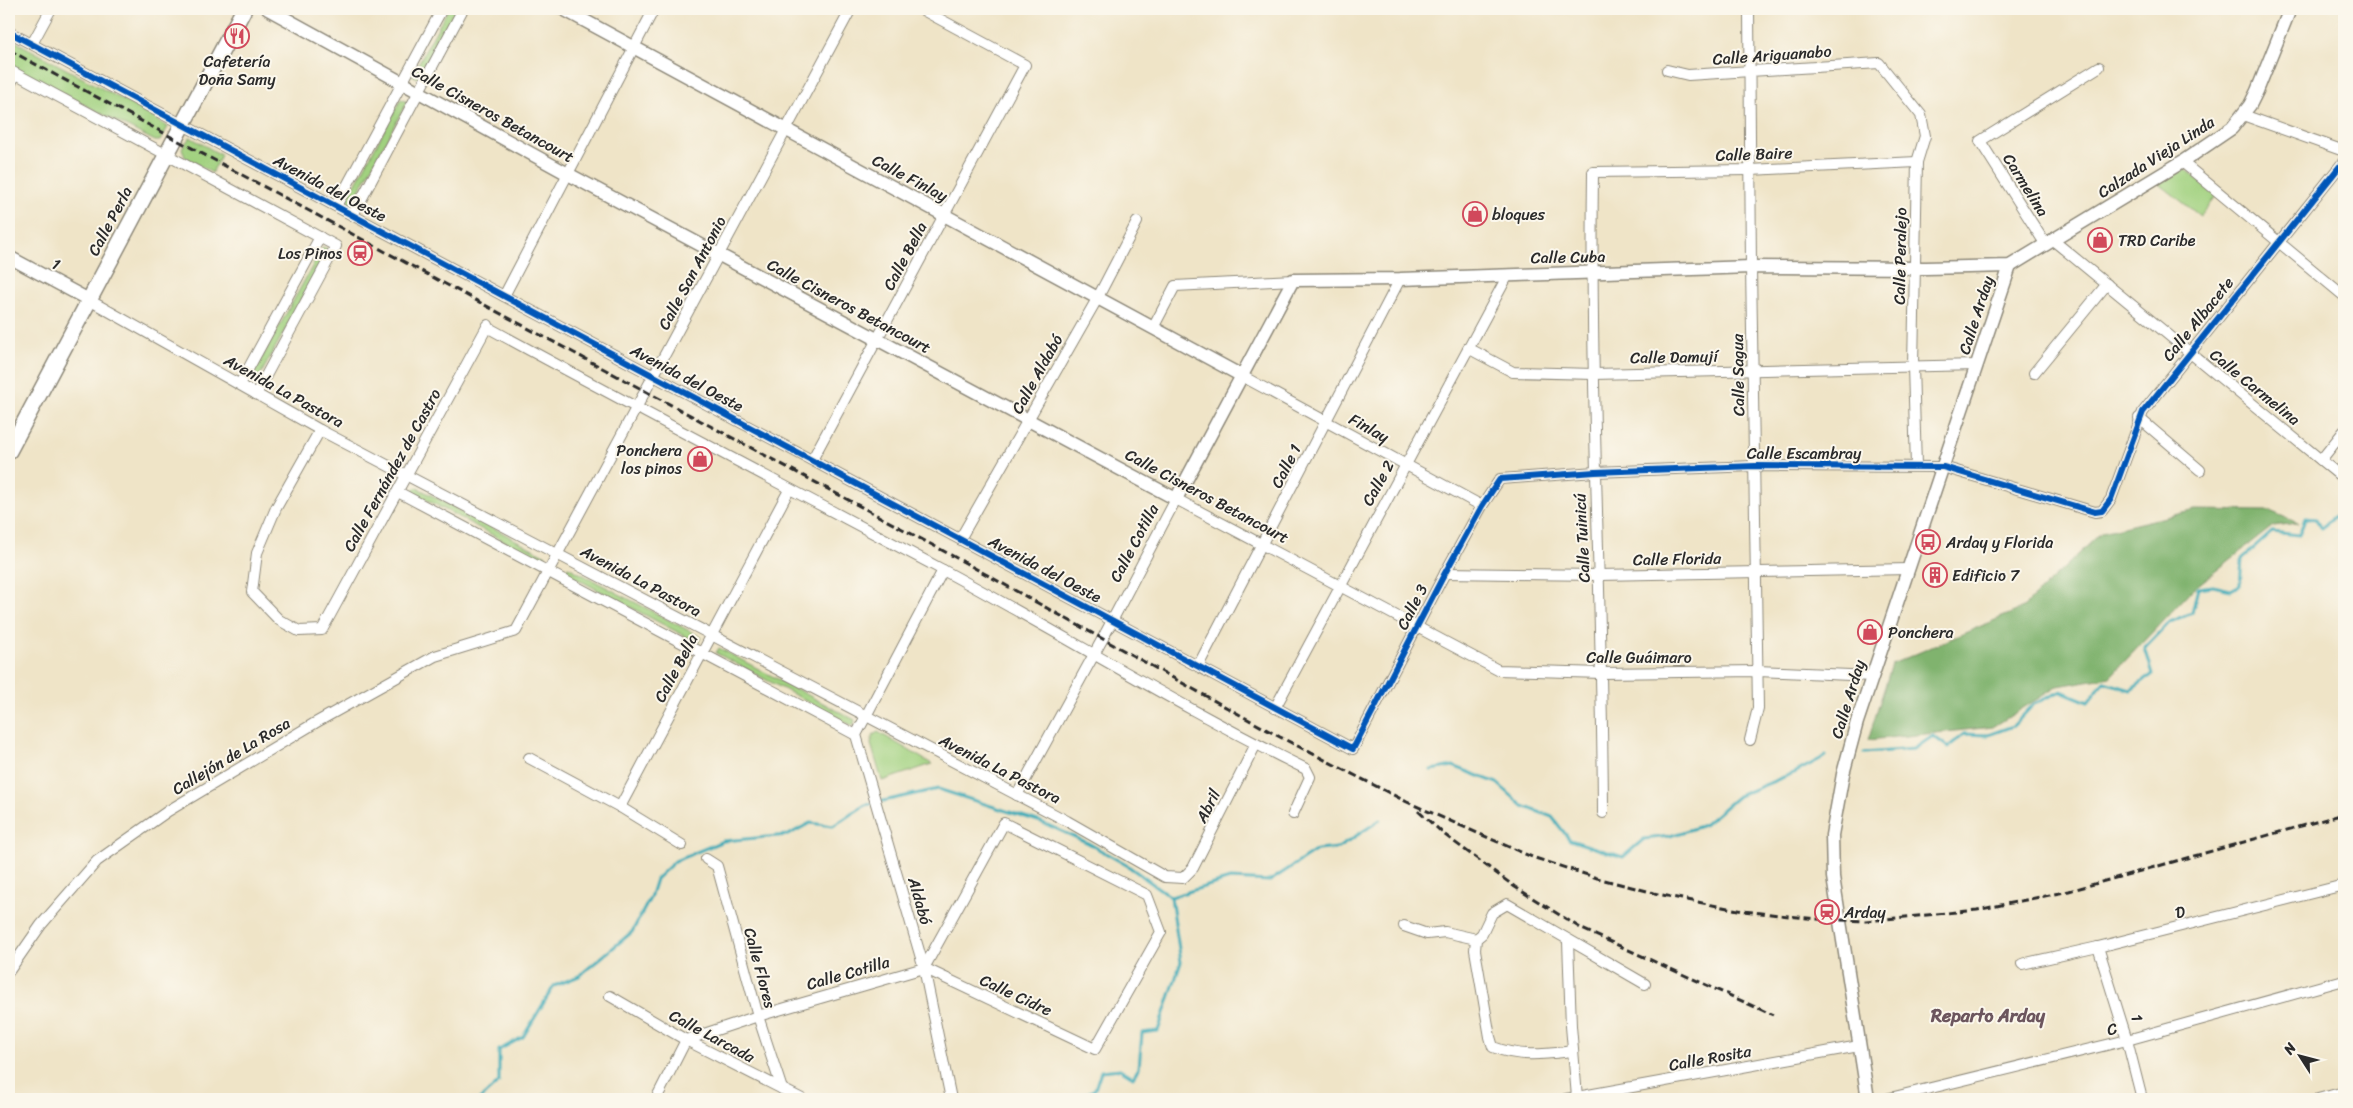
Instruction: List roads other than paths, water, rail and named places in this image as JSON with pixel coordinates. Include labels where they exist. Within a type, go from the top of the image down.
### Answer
[{"type":"main road","name":"Calle Perla","points":[[9,451],[244,9]]},
{"type":"street","points":[[32,44],[51,9]]},
{"type":"street","name":"Calle Cisneros Betancourt","points":[[268,9],[568,174],[1417,627]]},
{"type":"street","points":[[336,206],[442,9]]},
{"type":"street","points":[[353,215],[463,9]]},
{"type":"street","name":"Calle Finlay","points":[[564,9],[1242,376]]},
{"type":"street","points":[[504,296],[654,9]]},
{"type":"street","name":"Calle San Antonio","points":[[516,631],[851,9]]},
{"type":"street","name":"Calle Bella","points":[[812,460],[1025,65],[921,9]]},
{"type":"street","name":"Calle Sagua","points":[[1749,9],[1750,267],[1754,371],[1758,671],[1758,708],[1750,740]]},
{"type":"street","name":"Calzada Vieja Linda","points":[[2010,266],[2182,162],[2221,136],[2243,115],[2256,91],[2290,9]]},
{"type":"street","name":"Avenida del Oeste","points":[[9,32],[1353,749]]},
{"type":"street","name":"Calle Ariguanabo","points":[[1667,70],[1688,75],[1749,73],[1879,63]]},
{"type":"street","name":"Calle Peralejo","points":[[1879,63],[1921,115],[1925,136],[1916,162],[1913,366],[1916,466]]},
{"type":"street","name":"Carmelina","points":[[2050,243],[1980,142],[2099,67]]},
{"type":"street","points":[[9,86],[12,72],[336,246],[256,394]]},
{"type":"street","points":[[2243,115],[2344,151]]},
{"type":"street","name":"Calle Albacete","points":[[2102,511],[2111,500],[2139,418],[2189,352],[2344,161]]},
{"type":"street","name":"Calle Baire","points":[[1593,172],[1750,170],[1916,162]]},
{"type":"street","points":[[2182,162],[2344,296]]},
{"type":"street","name":"Calle Tuinicú","points":[[1593,172],[1594,472],[1602,673],[1603,813]]},
{"type":"street","name":"Calle Aldabó","points":[[960,539],[1030,419],[1097,299],[1137,222]]},
{"type":"street","points":[[240,384],[320,237]]},
{"type":"street","name":"Calle Carmelina","points":[[2050,243],[2107,284],[2344,479]]},
{"type":"street","name":"1","points":[[9,257],[89,300]]},
{"type":"street","name":"Calle Cuba","points":[[1153,328],[1175,286],[1293,280],[1400,279],[1750,267],[1915,268],[2010,266]]},
{"type":"street","name":"Calle Arday","points":[[1868,1099],[1838,920],[1833,877],[1832,835],[1843,774],[1872,676],[2010,266]]},
{"type":"street","name":"Calle 2","points":[[1275,708],[1339,585],[1508,275]]},
{"type":"street","name":"Calle 1","points":[[1198,666],[1400,279]]},
{"type":"street","name":"Calle Cotilla","points":[[1017,795],[1095,654],[1293,280]]},
{"type":"street","points":[[2034,373],[2107,284]]},
{"type":"street","name":"Avenida La Pastora","points":[[89,300],[320,430],[1017,795],[1166,877],[1183,878]]},
{"type":"street","name":"Calle Fernández de Castro","points":[[320,430],[276,508],[257,553],[252,592],[279,620],[299,630],[322,630],[487,326],[636,409]]},
{"type":"street","name":"Calle Damují","points":[[1468,348],[1513,372],[1594,374],[1977,365]]},
{"type":"street","name":"Finlay","points":[[1242,376],[1482,506]]},
{"type":"street","points":[[636,409],[943,570],[1256,744],[1306,769],[1310,777],[1308,786],[1293,814]]},
{"type":"street","points":[[2139,418],[2200,470]]},
{"type":"street","points":[[2321,460],[2344,431]]},
{"type":"street","name":"Calle Escambray","points":[[1500,479],[1594,472],[1755,466],[1943,467],[2095,512],[2102,511]]},
{"type":"street","name":"Calle 3","points":[[1353,749],[1445,573],[1482,506],[1500,479]]},
{"type":"street","name":"Calle Bella","points":[[620,807],[789,490]]},
{"type":"street","points":[[398,492],[856,735],[943,570]]},
{"type":"street","name":"Calle Florida","points":[[1445,573],[1599,575],[1757,574],[1909,569]]},
{"type":"street","name":"Calle Guáimaro","points":[[1417,627],[1498,670],[1602,673],[1758,671],[1872,676]]},
{"type":"street","name":"Callejón de La Rosa","points":[[9,971],[41,925],[97,861],[168,811],[315,722],[435,656],[516,631]]},
{"type":"street","name":"Aldabó","points":[[856,735],[924,968],[951,1099]]},
{"type":"street","name":"Abril","points":[[1183,878],[1193,868],[1256,744]]},
{"type":"street","points":[[530,758],[620,807],[682,845]]},
{"type":"street","name":"Calle Cidre","points":[[1004,823],[1146,895],[1160,932],[1095,1049],[924,968],[1004,823]]},
{"type":"street","name":"Calle Flores","points":[[706,859],[717,866],[758,1016],[782,1089]]},
{"type":"street","name":"D","points":[[2022,964],[2098,948],[2344,885]]},
{"type":"street","points":[[1573,1051],[1537,1056],[1504,1051],[1494,1047],[1490,1037],[1475,950],[1476,939],[1482,934],[1492,913],[1507,904],[1645,984]]},
{"type":"street","points":[[1404,926],[1427,934],[1445,932],[1476,939]]},
{"type":"street","points":[[1568,941],[1577,1097]]},
{"type":"street","name":"1","points":[[2098,948],[2127,1040],[2142,1099]]},
{"type":"street","name":"Calle Cotilla","points":[[686,1040],[758,1016],[924,968]]},
{"type":"street","name":"C","points":[[1886,1099],[2127,1040],[2344,980]]},
{"type":"street","name":"Calle Larcada","points":[[610,996],[686,1040],[802,1099]]},
{"type":"street","points":[[656,1099],[686,1040]]},
{"type":"street","name":"Calle Rosita","points":[[1566,1099],[1859,1046]]},
{"type":"street","points":[[2318,1099],[2344,1092]]},
{"type":"waterway","points":[[1864,753],[1914,749],[1933,736],[1948,747],[1964,734],[1988,735],[2013,726],[2034,704],[2061,691],[2088,702],[2104,682],[2131,690],[2153,674],[2145,648],[2170,622],[2192,613],[2198,588],[2213,586],[2231,590],[2240,585],[2242,559],[2272,532],[2299,535],[2305,518],[2316,519],[2321,528],[2344,510]]},
{"type":"waterway","points":[[1431,770],[1453,766],[1497,783],[1523,806],[1552,817],[1570,840],[1623,857],[1644,839],[1670,836],[1704,825],[1738,796],[1796,772],[1826,756]]},
{"type":"waterway","points":[[480,1099],[499,1082],[499,1050],[523,1037],[554,986],[579,976],[632,932],[650,898],[656,879],[675,861],[723,841],[788,835],[810,823],[833,826],[865,805],[938,789],[1041,822],[1088,843],[1128,866],[1171,897],[1181,962],[1158,1031],[1142,1033],[1139,1068],[1133,1077],[1120,1069],[1101,1071],[1095,1089],[1082,1096],[1082,1099]]},
{"type":"waterway","points":[[1171,897],[1230,879],[1270,881],[1317,850],[1338,848],[1380,820]]},
{"type":"railway","points":[[9,50],[951,555],[1280,737],[1407,802],[1532,857],[1597,878],[1662,895],[1743,911],[1816,919],[1866,921],[1977,910],[2069,891],[2344,814]]},
{"type":"railway","points":[[1418,811],[1445,835],[1515,887],[1582,929],[1773,1015]]},
{"type":"place","name":"Cafetería Doña Samy","points":[[237,36]]},
{"type":"place","name":"bloques","points":[[1475,214]]},
{"type":"place","name":"TRD Caribe","points":[[2100,240]]},
{"type":"place","name":"Los Pinos","points":[[360,253]]},
{"type":"place","name":"Ponchera los pinos","points":[[700,459]]},
{"type":"place","name":"Arday y Florida","points":[[1928,542]]},
{"type":"place","name":"Edificio 7","points":[[1935,575]]},
{"type":"place","name":"Ponchera","points":[[1870,632]]},
{"type":"place","name":"Arday","points":[[1827,912]]},
{"type":"district","name":"Reparto Arday","points":[[1988,1016]]}]
